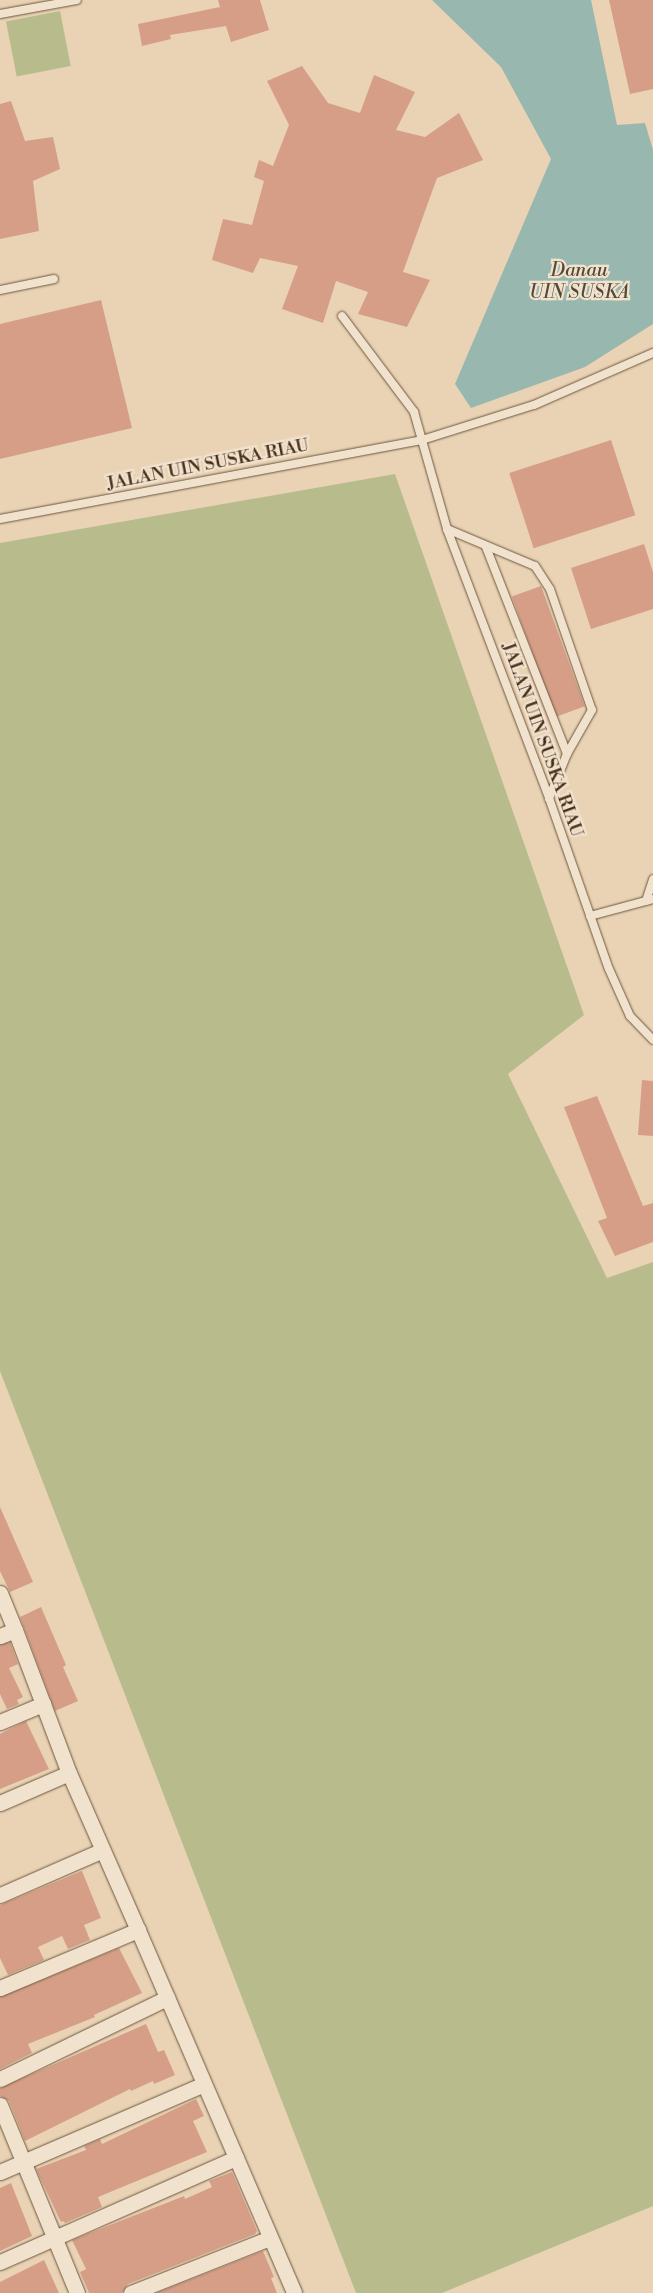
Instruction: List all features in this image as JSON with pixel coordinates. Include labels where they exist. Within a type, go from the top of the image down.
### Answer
[{"type":"street","points":[[0,1593],[69,1773],[294,2293]]},
{"type":"street","points":[[0,1636],[15,1630]]},
{"type":"street","points":[[0,1722],[43,1704]]},
{"type":"street","points":[[0,1803],[69,1773]]},
{"type":"street","points":[[0,1895],[103,1850]]},
{"type":"street","points":[[0,1988],[138,1930]]},
{"type":"street","points":[[0,2079],[167,1998]]},
{"type":"street","points":[[0,2172],[204,2084]]},
{"type":"street","points":[[0,2105],[78,2293]]},
{"type":"street","points":[[0,2262],[236,2158]]},
{"type":"street","points":[[131,2293],[270,2238]]},
{"type":"lane","points":[[0,14],[77,0]]},
{"type":"lane","points":[[0,290],[54,279]]},
{"type":"lane","points":[[342,316],[414,412],[422,440]]},
{"type":"lane","name":"JALAN UIN SUSKA RIAU","points":[[0,519],[422,440],[534,405],[653,353]]},
{"type":"lane","name":"JALAN UIN SUSKA RIAU","points":[[422,440],[447,529],[549,798],[609,969],[630,1016],[653,1040]]},
{"type":"lane","points":[[447,529],[535,566],[550,589],[592,710],[567,754],[549,798]]},
{"type":"lane","points":[[486,547],[567,754]]},
{"type":"lane","points":[[590,916],[649,900],[653,879]]},
{"type":"green space","points":[[60,11],[71,66],[17,76],[6,21]]},
{"type":"green space","points":[[395,474],[584,1015],[508,1074],[607,1278],[653,1262],[653,2206],[442,2293],[356,2293],[0,1371],[0,543]]},
{"type":"water","name":"Danau UIN SUSKA","points":[[432,0],[591,0],[617,125],[645,123],[653,150],[653,324],[585,367],[471,408],[455,384],[551,159],[501,67]]},
{"type":"building","points":[[218,0],[260,0],[269,30],[231,42],[226,26],[170,35],[171,39],[142,46],[138,24],[220,7]]},
{"type":"building","points":[[609,0],[653,0],[653,89],[630,94]]},
{"type":"building","points":[[302,66],[328,103],[360,113],[374,75],[415,92],[396,130],[425,137],[459,113],[483,160],[437,178],[403,272],[430,280],[407,327],[358,314],[368,292],[336,281],[323,323],[282,309],[298,266],[260,258],[253,273],[212,260],[223,219],[252,225],[264,181],[254,177],[259,160],[273,166],[289,125],[267,81]]},
{"type":"building","points":[[11,101],[25,141],[53,137],[60,169],[33,181],[39,231],[0,239],[0,104]]},
{"type":"building","points":[[101,300],[132,428],[0,459],[0,324]]},
{"type":"building","points":[[611,440],[635,515],[534,548],[509,473]]},
{"type":"building","points":[[644,544],[653,572],[653,609],[591,629],[571,568]]},
{"type":"building","points":[[541,586],[585,706],[556,717],[512,597]]},
{"type":"building","points":[[642,1080],[653,1081],[653,1136],[638,1135]]},
{"type":"building","points":[[597,1096],[643,1206],[653,1203],[653,1242],[615,1256],[598,1221],[607,1218],[564,1107]]},
{"type":"building","points":[[0,1507],[33,1582],[10,1592],[0,1571]]},
{"type":"building","points":[[41,1607],[66,1665],[63,1667],[78,1701],[55,1711],[20,1617]]},
{"type":"building","points":[[10,1642],[18,1664],[9,1668],[23,1697],[17,1700],[19,1704],[7,1709],[0,1694],[0,1645]]},
{"type":"building","points":[[26,1721],[49,1769],[0,1789],[0,1734]]},
{"type":"building","points":[[82,1871],[101,1918],[84,1925],[90,1940],[68,1949],[62,1936],[38,1947],[44,1960],[8,1975],[0,1958],[0,1905]]},
{"type":"building","points":[[119,1948],[142,1993],[94,2015],[95,2017],[28,2044],[32,2053],[0,2069],[0,1997]]},
{"type":"building","points":[[146,2024],[158,2052],[164,2050],[175,2075],[154,2084],[153,2081],[131,2091],[130,2089],[25,2141],[9,2101],[0,2096],[0,2088]]},
{"type":"building","points":[[196,2099],[204,2116],[193,2121],[207,2152],[98,2197],[102,2207],[65,2223],[61,2222],[36,2169],[86,2150],[84,2146],[100,2139],[102,2144]]},
{"type":"building","points":[[232,2172],[257,2231],[255,2234],[128,2284],[122,2293],[89,2293],[80,2272],[86,2269],[72,2240],[184,2196],[185,2199],[212,2187],[209,2181]]},
{"type":"building","points":[[11,2183],[32,2236],[0,2251],[0,2188]]},
{"type":"building","points":[[263,2251],[274,2277],[271,2278],[277,2293],[156,2293]]},
{"type":"building","points":[[44,2260],[59,2293],[0,2293],[0,2282]]}]
